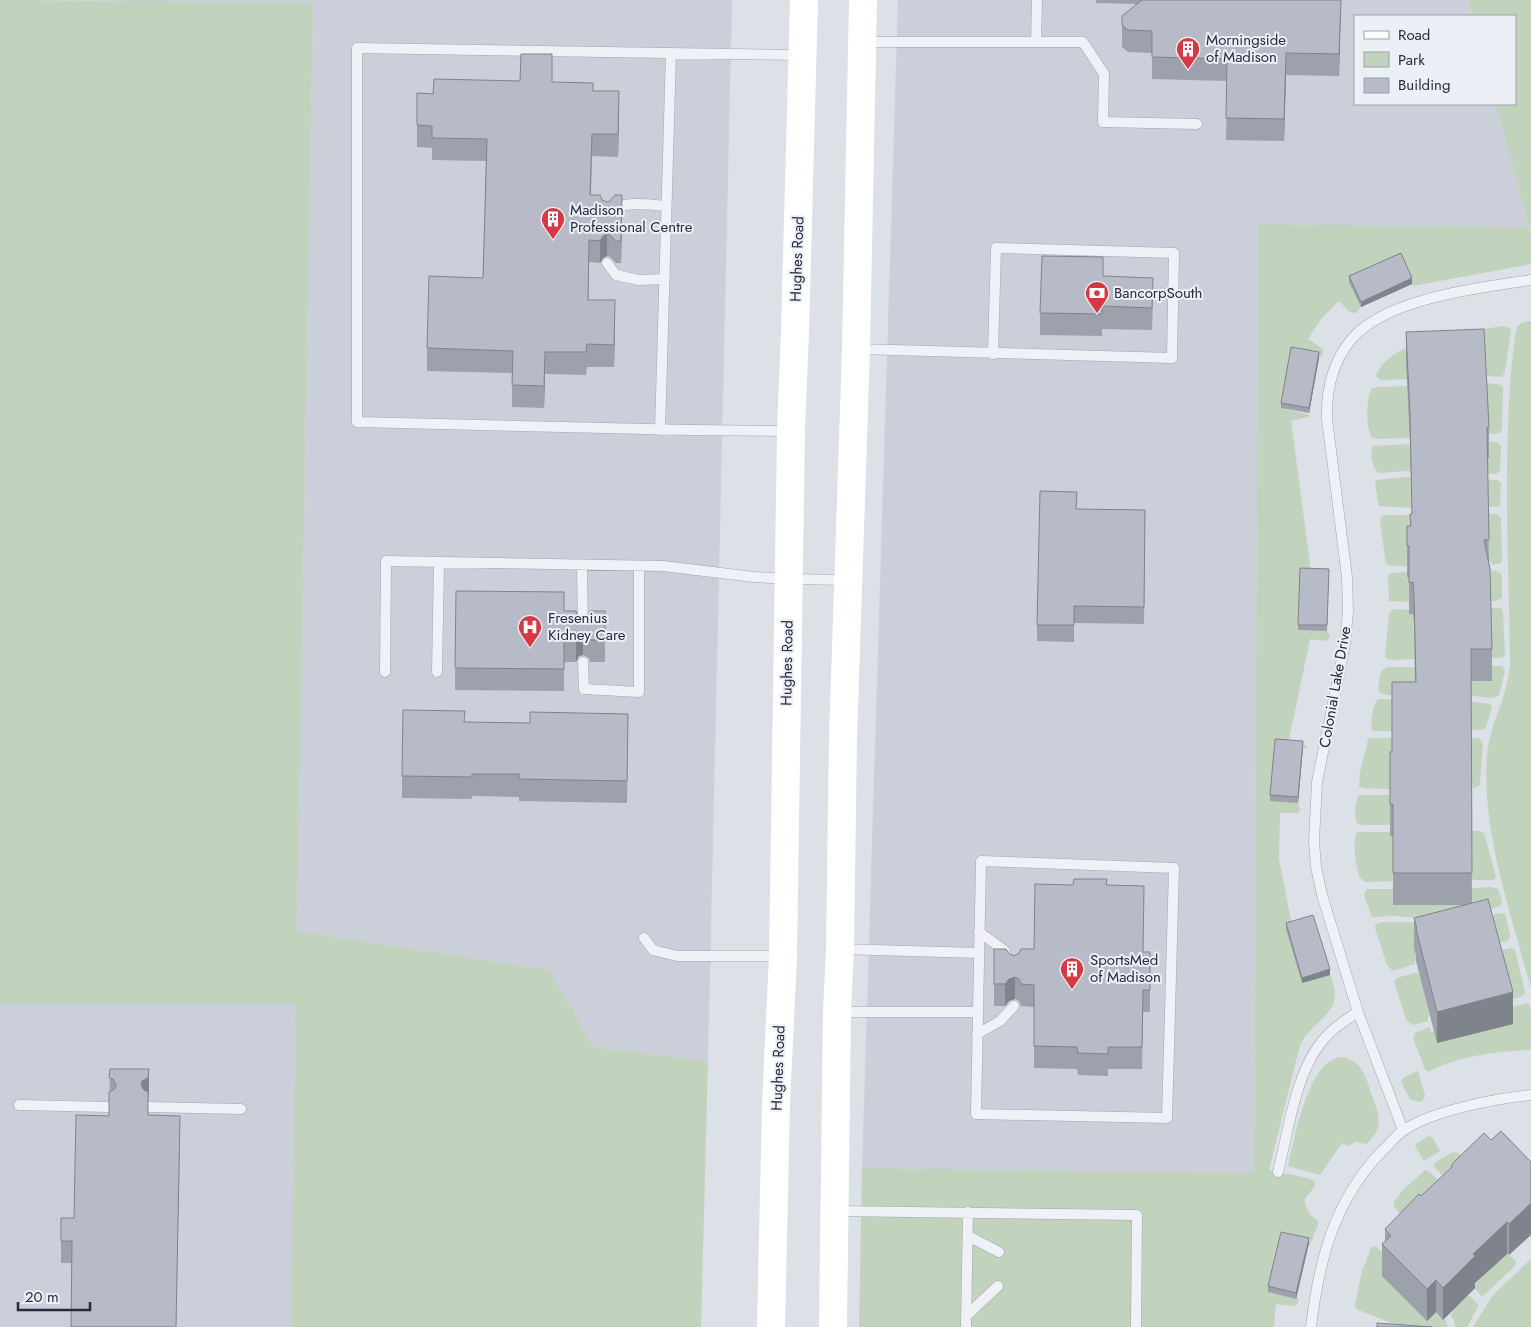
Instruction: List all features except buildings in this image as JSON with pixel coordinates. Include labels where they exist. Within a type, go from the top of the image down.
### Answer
[{"type":"main road","name":"Hughes Road","points":[[771,1327],[776,1104],[783,956],[791,431],[804,0]]},
{"type":"main road","points":[[833,1327],[843,738],[856,348],[863,0]]},
{"type":"lane","points":[[1036,42],[1037,0]]},
{"type":"lane","points":[[863,42],[1083,42],[1104,74],[1104,122],[1197,124]]},
{"type":"lane","points":[[791,431],[660,430],[357,422],[358,48],[802,55]]},
{"type":"lane","points":[[660,430],[671,53]]},
{"type":"lane","points":[[607,217],[614,208],[626,204],[666,206]]},
{"type":"lane","points":[[856,348],[993,354],[1172,358],[1174,253],[996,248],[993,354]]},
{"type":"lane","points":[[607,263],[616,275],[639,280],[665,279]]},
{"type":"lane","name":"Colonial Lake Drive","points":[[1403,1130],[1358,1012],[1322,895],[1316,867],[1314,841],[1317,782],[1345,644],[1348,611],[1347,576],[1326,420],[1326,398],[1330,379],[1350,340],[1366,326],[1387,314],[1420,301],[1475,289],[1531,280]]},
{"type":"lane","points":[[385,672],[386,560],[663,566],[754,577],[848,580]]},
{"type":"lane","points":[[437,672],[438,562]]},
{"type":"lane","points":[[582,564],[583,634]]},
{"type":"lane","points":[[583,662],[584,689],[640,692],[640,566]]},
{"type":"lane","points":[[981,862],[1174,868],[1167,1118],[976,1114],[979,953],[981,862]]},
{"type":"lane","points":[[979,932],[1004,950],[1014,971]]},
{"type":"lane","points":[[644,938],[653,950],[676,956],[783,956]]},
{"type":"lane","points":[[840,949],[979,953]]},
{"type":"lane","points":[[977,1034],[1000,1021],[1014,1006]]},
{"type":"lane","points":[[837,1012],[978,1012]]},
{"type":"lane","points":[[1278,1172],[1298,1090],[1309,1061],[1320,1043],[1329,1033],[1358,1012]]},
{"type":"lane","points":[[1311,1327],[1322,1264],[1332,1229],[1344,1202],[1369,1165],[1403,1130],[1424,1120],[1459,1108],[1531,1095]]},
{"type":"lane","points":[[18,1105],[109,1107]]},
{"type":"lane","points":[[148,1108],[241,1109]]},
{"type":"lane","points":[[835,1211],[1137,1215],[1136,1327]]},
{"type":"lane","points":[[966,1327],[968,1212]]},
{"type":"lane","points":[[968,1236],[998,1252]]},
{"type":"lane","points":[[966,1316],[998,1286]]},
{"type":"shaded area","points":[[50,0],[732,0],[708,1061],[594,1047],[549,970],[297,931],[313,3]]},
{"type":"shaded area","points":[[898,0],[1468,0],[1472,15],[1354,15],[1354,105],[1496,105],[1529,227],[1258,224],[1254,1173],[862,1168]]},
{"type":"shaded area","points":[[0,1004],[297,1004],[291,1327],[0,1327]]},
{"type":"green space","points":[[0,0],[313,2],[297,931],[549,970],[594,1047],[708,1061],[701,1327],[291,1327],[296,1004],[0,1004]]},
{"type":"green space","points":[[1468,0],[1531,0],[1531,226],[1529,227],[1496,105],[1516,105],[1516,15],[1472,15]]},
{"type":"green space","points":[[1258,224],[1529,227],[1531,232],[1531,264],[1413,286],[1401,259],[1349,282],[1361,307],[1356,313],[1350,312],[1339,301],[1321,319],[1308,339],[1323,349],[1323,354],[1320,358],[1291,353],[1281,408],[1310,415],[1291,421],[1311,571],[1299,630],[1327,631],[1330,635],[1329,639],[1325,641],[1310,639],[1289,740],[1304,744],[1307,747],[1306,749],[1303,747],[1298,803],[1300,810],[1298,813],[1280,813],[1279,859],[1291,921],[1308,919],[1302,983],[1330,975],[1334,988],[1332,1007],[1300,1045],[1269,1170],[1307,1178],[1315,1182],[1315,1186],[1304,1200],[1309,1214],[1319,1222],[1310,1245],[1308,1247],[1308,1244],[1269,1292],[1296,1299],[1296,1297],[1299,1299],[1298,1303],[1294,1306],[1276,1304],[1274,1327],[859,1327],[862,1168],[1254,1173]]},
{"type":"green space","points":[[1531,321],[1531,989],[1507,903],[1493,843],[1486,784],[1489,742],[1507,683],[1510,657],[1507,486],[1508,416],[1512,365],[1517,327],[1521,323]]},
{"type":"green space","points":[[1504,326],[1511,329],[1511,331],[1505,371],[1502,377],[1407,364],[1407,379],[1381,380],[1376,376],[1384,363],[1397,353],[1413,345],[1451,334]]},
{"type":"green space","points":[[1485,383],[1498,384],[1503,387],[1502,430],[1498,434],[1488,434]]},
{"type":"green space","points":[[1407,386],[1408,406],[1416,407],[1410,438],[1378,439],[1371,437],[1367,413],[1371,389]]},
{"type":"green space","points":[[1489,442],[1497,442],[1501,446],[1500,471],[1496,474],[1405,471],[1380,473],[1375,470],[1372,460],[1373,446],[1410,444],[1411,461]]},
{"type":"green space","points":[[1405,477],[1497,480],[1501,483],[1500,506],[1488,507],[1411,492],[1411,508],[1379,506],[1375,484],[1377,480]]},
{"type":"green space","points":[[1488,514],[1497,514],[1501,518],[1502,561],[1492,565],[1492,562],[1488,562]]},
{"type":"green space","points":[[1384,515],[1411,515],[1412,533],[1407,566],[1391,566],[1386,564],[1380,522]]},
{"type":"green space","points":[[1496,571],[1502,574],[1502,598],[1490,601],[1480,572]]},
{"type":"green space","points":[[1407,572],[1419,577],[1409,602],[1389,601],[1388,575]]},
{"type":"green space","points":[[1490,608],[1501,608],[1503,613],[1505,655],[1502,658],[1492,658]]},
{"type":"green space","points":[[1393,609],[1409,610],[1413,614],[1413,628],[1421,628],[1414,641],[1415,659],[1390,660],[1385,657],[1389,613]]},
{"type":"green space","points":[[1492,666],[1502,666],[1505,671],[1499,696],[1491,698],[1473,696],[1394,696],[1382,694],[1378,690],[1381,671],[1388,667],[1415,667],[1415,682],[1492,681]]},
{"type":"green space","points":[[1378,699],[1475,702],[1490,704],[1492,707],[1486,727],[1482,730],[1471,730],[1392,714],[1392,731],[1373,731],[1371,724],[1372,715]]},
{"type":"green space","points":[[1370,738],[1392,738],[1390,789],[1363,788],[1359,786],[1360,772]]},
{"type":"green space","points":[[1471,738],[1479,738],[1483,744],[1480,785],[1475,788],[1473,788],[1471,783]]},
{"type":"green space","points":[[1359,795],[1390,795],[1390,825],[1363,825],[1357,823],[1355,809]]},
{"type":"green space","points":[[1472,831],[1484,833],[1496,876],[1494,880],[1472,880]]},
{"type":"green space","points":[[1357,832],[1390,832],[1393,836],[1393,881],[1365,882],[1360,878],[1355,855]]},
{"type":"green space","points":[[1491,887],[1498,889],[1502,902],[1500,906],[1442,920],[1394,916],[1372,917],[1364,895],[1368,889],[1393,889],[1393,904],[1472,888]]},
{"type":"green space","points":[[1500,913],[1505,914],[1510,935],[1507,941],[1494,944],[1415,949],[1417,960],[1414,961],[1415,964],[1393,971],[1387,965],[1375,928],[1376,924],[1384,922],[1466,923]]},
{"type":"green space","points":[[1512,948],[1515,950],[1525,992],[1523,996],[1507,1001],[1496,951]]},
{"type":"green space","points":[[1417,972],[1420,974],[1430,1016],[1428,1021],[1413,1025],[1406,1019],[1394,982],[1397,978]]},
{"type":"green space","points":[[1526,1003],[1529,1004],[1531,1013],[1531,1050],[1478,1055],[1452,1062],[1428,1072],[1425,1069],[1413,1038],[1415,1033],[1430,1027],[1431,1032],[1434,1031],[1437,1043],[1513,1024],[1509,1008]]},
{"type":"green space","points":[[1339,1057],[1353,1061],[1365,1076],[1378,1115],[1378,1127],[1374,1136],[1367,1144],[1356,1142],[1347,1146],[1342,1143],[1320,1175],[1288,1166],[1301,1112],[1312,1084],[1326,1064]]},
{"type":"green space","points":[[1418,1071],[1425,1095],[1424,1099],[1420,1102],[1410,1099],[1401,1082],[1403,1078]]},
{"type":"green space","points":[[1429,1136],[1432,1137],[1440,1151],[1424,1161],[1415,1146]]},
{"type":"green space","points":[[1453,1152],[1459,1153],[1476,1172],[1457,1190],[1435,1168],[1434,1164]]},
{"type":"green space","points":[[1425,1170],[1430,1172],[1453,1195],[1416,1230],[1394,1207],[1394,1202],[1402,1191]]},
{"type":"green space","points":[[1372,1246],[1377,1247],[1445,1319],[1448,1327],[1401,1327],[1356,1309],[1355,1305],[1362,1271]]},
{"type":"green space","points":[[1506,1253],[1516,1261],[1515,1266],[1482,1297],[1473,1286]]},
{"type":"green space","points":[[1531,1259],[1531,1327],[1473,1327],[1493,1295]]},
{"type":"green space","points":[[1469,1295],[1478,1304],[1478,1307],[1467,1327],[1455,1327],[1454,1320],[1450,1315],[1453,1312],[1451,1309]]},
{"type":"place","name":"Morningside of Madison","points":[[1188,70]]},
{"type":"place","name":"Madison Professional Centre","points":[[553,240]]},
{"type":"place","name":"BancorpSouth","points":[[1097,314]]},
{"type":"place","name":"Fresenius Kidney Care","points":[[530,648]]},
{"type":"place","name":"SportsMed of Madison","points":[[1072,990]]}]
